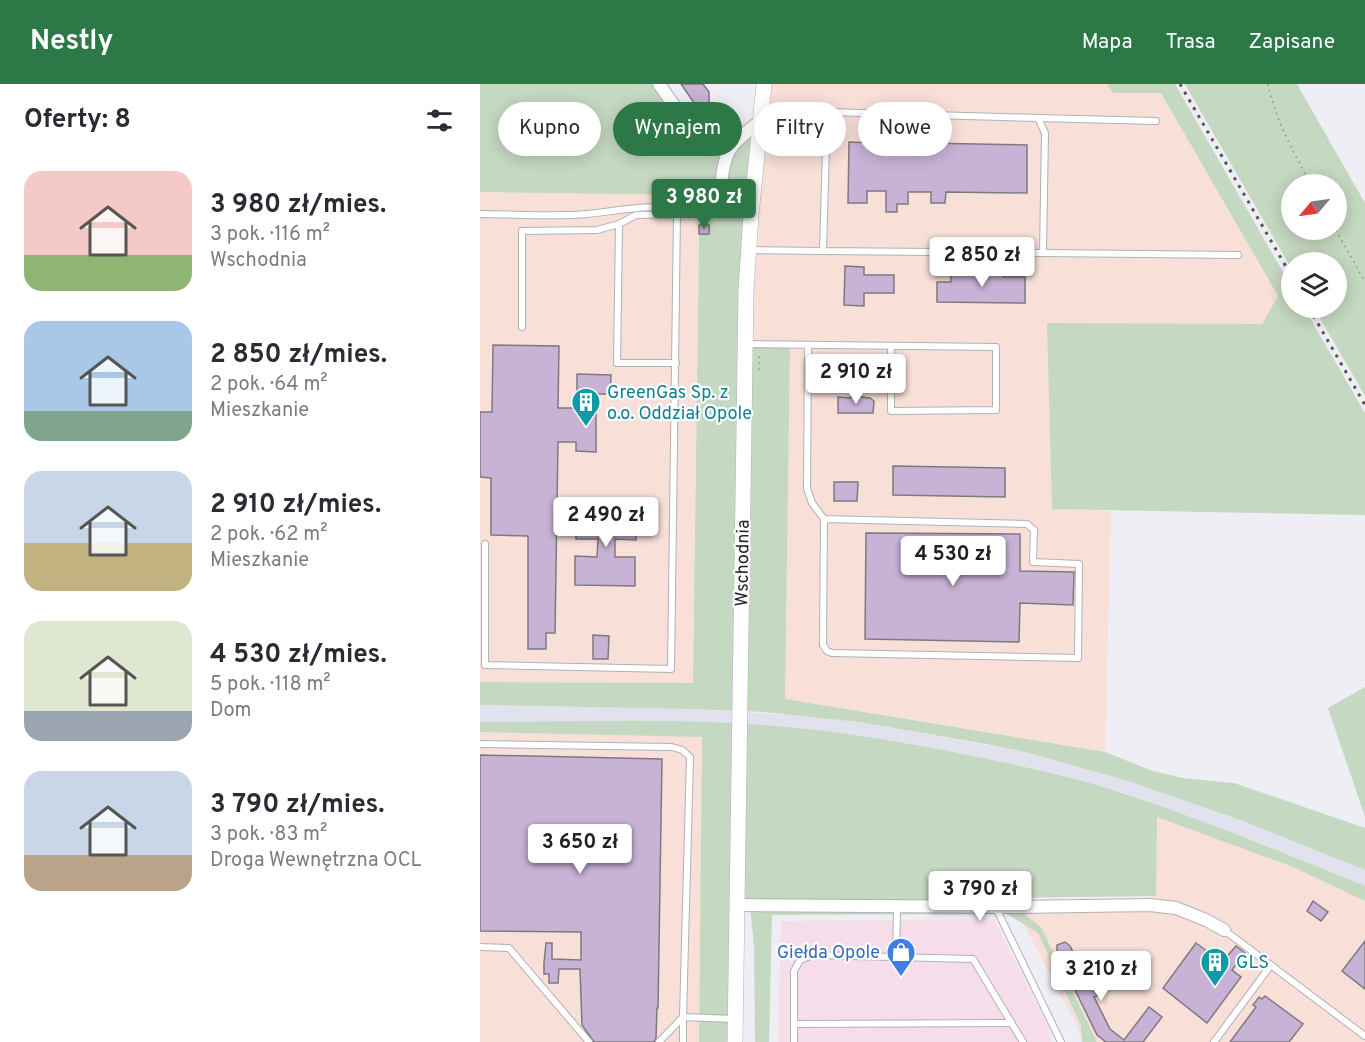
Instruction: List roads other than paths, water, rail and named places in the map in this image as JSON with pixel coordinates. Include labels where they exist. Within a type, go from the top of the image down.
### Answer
[{"type":"street","points":[[658,84],[671,102]]},
{"type":"street","name":"Wschodnia","points":[[762,102],[764,84]]},
{"type":"street","points":[[742,135],[754,126]]},
{"type":"street","points":[[721,187],[725,156]]},
{"type":"street","name":"Wschodnia","points":[[735,1042],[748,250],[757,156]]},
{"type":"street","points":[[738,904],[996,907],[1150,905],[1176,908],[1224,930]]},
{"type":"lane","points":[[823,251],[826,112],[1156,121]]},
{"type":"lane","points":[[1038,118],[1045,134],[1043,253]]},
{"type":"lane","points":[[721,187],[721,206],[726,213]]},
{"type":"lane","points":[[480,214],[586,214],[634,207],[677,207],[699,213]]},
{"type":"lane","points":[[522,327],[522,231],[597,230],[619,224],[636,215],[726,213],[751,215]]},
{"type":"lane","points":[[485,544],[485,664],[671,669],[677,214]]},
{"type":"lane","points":[[619,224],[617,363],[676,363]]},
{"type":"lane","points":[[748,250],[1238,255]]},
{"type":"lane","points":[[746,344],[996,347],[996,410],[891,411],[891,346]]},
{"type":"lane","points":[[808,345],[807,488],[812,503],[824,519],[823,645],[827,651],[832,653],[1078,658],[1079,564],[1033,562],[1034,530],[1032,526],[1027,524],[824,519]]},
{"type":"lane","points":[[480,744],[672,747],[682,750],[690,757],[683,1042]]},
{"type":"lane","points":[[896,957],[897,906]]},
{"type":"lane","points":[[996,907],[1061,1042]]},
{"type":"lane","points":[[1224,930],[1365,1036]]},
{"type":"lane","points":[[480,947],[509,948],[589,1042]]},
{"type":"lane","points":[[794,1042],[794,971],[800,960],[813,955],[972,959],[1023,1042]]},
{"type":"lane","points":[[1214,1042],[1271,965]]},
{"type":"lane","points":[[659,1042],[683,1017],[735,1019]]},
{"type":"lane","points":[[794,1024],[1011,1023]]},
{"type":"railway","points":[[1180,84],[1281,258]]},
{"type":"railway","points":[[1315,318],[1365,405]]},
{"type":"place","name":"GreenGas Sp. z o.o. Oddział Opole","points":[[586,428]]},
{"type":"place","name":"Giełda Opole","points":[[901,978]]},
{"type":"place","name":"GLS","points":[[1215,988]]}]
